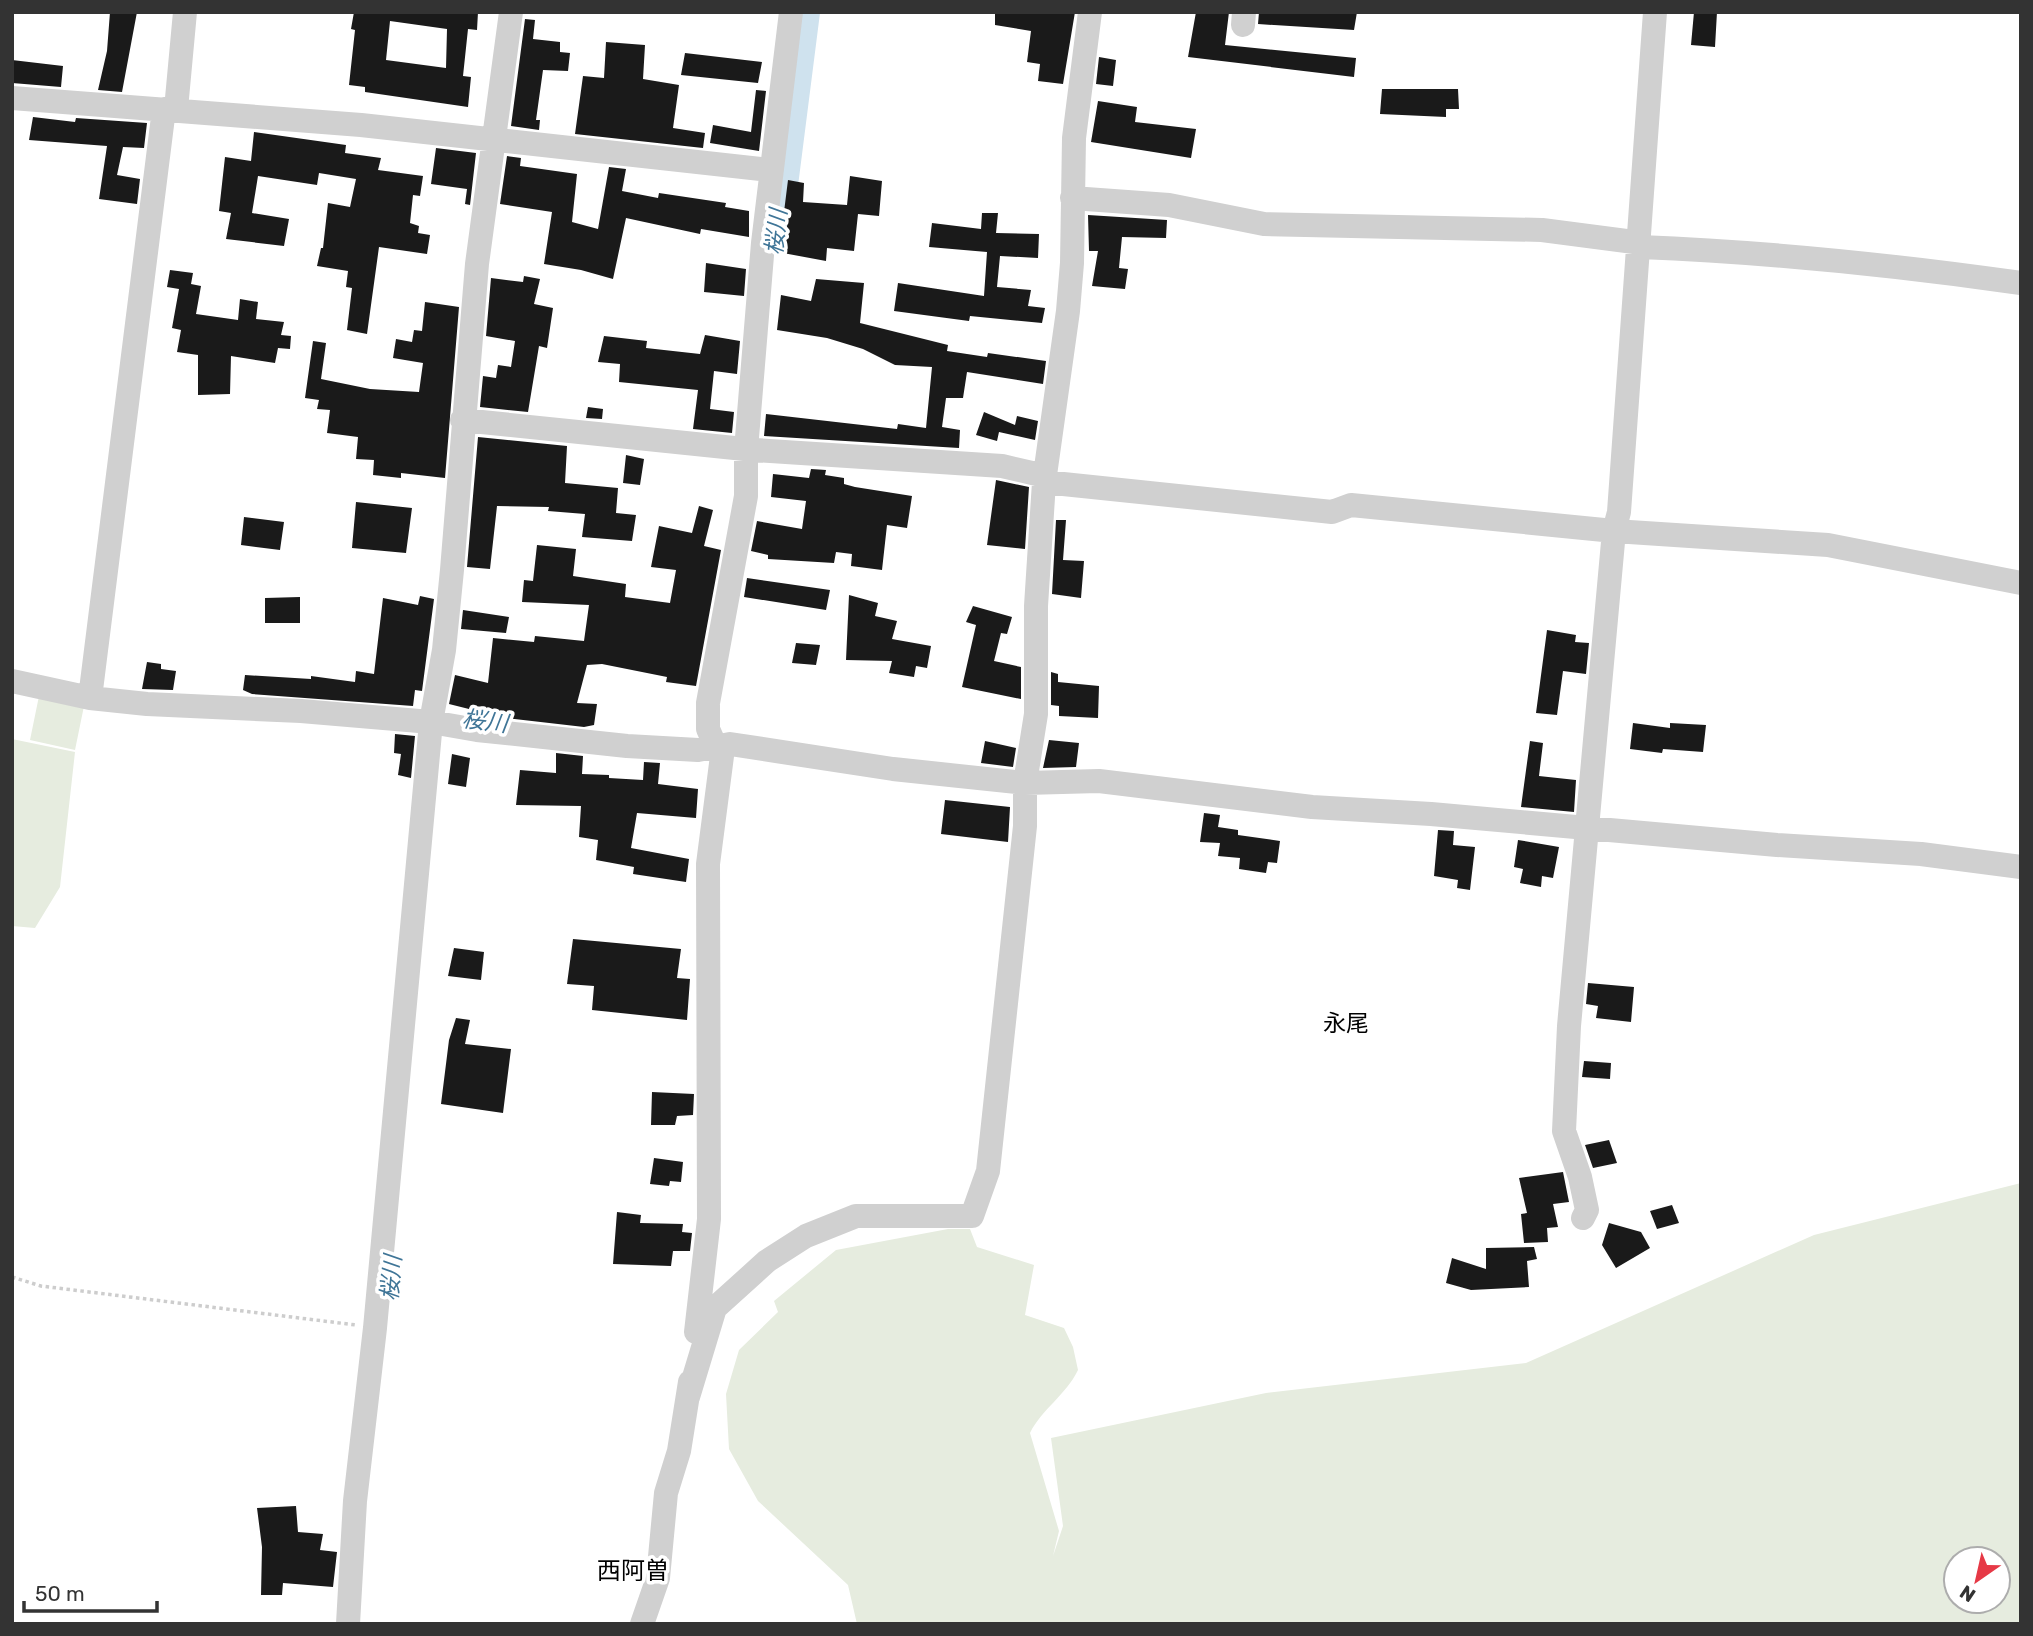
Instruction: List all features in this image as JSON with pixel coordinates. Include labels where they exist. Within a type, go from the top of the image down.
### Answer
[{"type":"street","points":[[90,698],[185,12]]},
{"type":"street","points":[[348,1624],[355,1501],[437,723],[477,264],[512,12]]},
{"type":"street","points":[[642,1624],[658,1578],[666,1493],[679,1451],[688,1397],[709,1219],[708,864],[722,756],[714,740],[708,703],[754,450],[771,170],[791,12]]},
{"type":"street","points":[[688,1397],[715,1308],[767,1261],[806,1236],[856,1216],[972,1216],[988,1171],[1026,826],[1026,783],[1036,714],[1036,606],[1044,479],[1068,311],[1074,138],[1090,12]]},
{"type":"street","points":[[1583,1218],[1587,1210],[1580,1177],[1564,1131],[1569,1026],[1614,531],[1619,512],[1655,12]]},
{"type":"street","points":[[12,98],[496,138],[771,170]]},
{"type":"street","points":[[1072,198],[1169,205],[1264,224],[1542,230],[1634,242],[1640,247],[1739,252],[2021,283]]},
{"type":"street","points":[[462,419],[754,450],[1002,466],[1044,479],[1332,512],[1351,505],[1614,531],[1828,545],[2021,583]]},
{"type":"street","points":[[12,681],[90,698],[437,723],[477,730],[627,746],[698,750],[714,740],[892,768],[1026,783],[1099,781],[1312,807],[1431,814],[1921,854],[2021,867]]},
{"type":"path","points":[[12,1278],[41,1286],[375,1328]]},
{"type":"shaded area","points":[[39,696],[84,706],[75,750],[30,740]]},
{"type":"shaded area","points":[[12,739],[75,752],[60,887],[35,928],[12,926]]},
{"type":"shaded area","points":[[2021,1183],[2021,1624],[857,1624],[848,1585],[758,1501],[729,1449],[726,1394],[739,1350],[778,1312],[774,1301],[836,1250],[948,1229],[970,1229],[977,1247],[1034,1265],[1025,1315],[1064,1328],[1073,1347],[1078,1370],[1030,1433],[1059,1531],[1053,1556],[1063,1526],[1051,1438],[1266,1393],[1526,1363],[1814,1235]]},
{"type":"building","points":[[110,12],[137,12],[122,92],[98,90],[107,51]]},
{"type":"building","points":[[354,12],[478,12],[477,30],[468,29],[463,76],[471,77],[468,107],[365,92],[365,87],[349,85],[355,30],[351,29]],"holes":[[[390,21],[447,29],[446,68],[386,60]]]},
{"type":"building","points":[[995,12],[1075,12],[1063,84],[1038,81],[1040,64],[1027,62],[1031,31],[995,25]]},
{"type":"building","points":[[1196,12],[1229,12],[1225,45],[1356,58],[1354,77],[1188,57]]},
{"type":"building","points":[[1259,12],[1357,12],[1354,30],[1258,24]]},
{"type":"building","points":[[1694,12],[1717,12],[1715,47],[1691,45]]},
{"type":"building","points":[[525,19],[535,20],[533,39],[560,42],[560,52],[570,53],[568,71],[543,70],[536,120],[540,120],[539,130],[511,126]]},
{"type":"building","points":[[606,42],[645,45],[643,79],[679,85],[673,128],[705,133],[703,148],[575,134],[583,76],[604,78]]},
{"type":"building","points":[[685,53],[762,62],[758,83],[681,75]]},
{"type":"building","points":[[1099,57],[1116,60],[1113,86],[1096,84]]},
{"type":"building","points":[[12,60],[63,66],[61,87],[12,83]]},
{"type":"building","points":[[1382,89],[1458,89],[1459,109],[1446,109],[1446,117],[1380,114]]},
{"type":"building","points":[[756,90],[766,91],[759,151],[710,143],[713,125],[751,132]]},
{"type":"building","points":[[1098,101],[1137,107],[1135,122],[1196,129],[1191,158],[1091,142]]},
{"type":"building","points":[[33,117],[75,122],[76,118],[147,123],[144,148],[123,147],[117,175],[140,179],[137,204],[99,199],[107,146],[29,140]]},
{"type":"building","points":[[254,132],[346,145],[345,153],[381,158],[378,170],[423,176],[420,196],[413,195],[410,223],[419,226],[418,233],[430,235],[427,254],[379,247],[367,334],[347,330],[352,288],[346,287],[348,271],[317,266],[323,248],[328,203],[350,207],[356,179],[319,173],[317,185],[258,176],[252,213],[289,219],[284,246],[226,239],[231,213],[219,211],[225,157],[251,161]]},
{"type":"building","points":[[436,148],[476,153],[470,205],[465,204],[467,189],[431,184]]},
{"type":"building","points":[[507,156],[521,158],[520,166],[577,174],[572,222],[598,229],[609,167],[626,169],[622,191],[658,198],[659,193],[726,203],[725,207],[749,211],[749,237],[701,229],[700,234],[626,218],[613,279],[544,264],[552,212],[500,204]]},
{"type":"building","points":[[850,176],[882,181],[879,216],[858,214],[854,251],[827,248],[826,261],[783,253],[788,220],[783,220],[788,180],[804,183],[803,202],[847,205]]},
{"type":"building","points":[[982,213],[998,213],[996,233],[1039,234],[1038,258],[1000,256],[997,287],[1031,290],[1028,306],[1045,308],[1042,323],[970,316],[969,321],[894,311],[898,283],[984,296],[987,252],[929,247],[932,223],[981,229]]},
{"type":"building","points":[[1088,215],[1167,220],[1166,238],[1122,237],[1119,268],[1128,269],[1125,289],[1092,286],[1098,251],[1089,251]]},
{"type":"building","points":[[706,263],[746,269],[744,296],[704,292]]},
{"type":"building","points":[[170,270],[193,273],[191,284],[201,286],[196,314],[238,320],[240,299],[258,302],[256,319],[284,322],[281,335],[291,336],[290,349],[278,348],[275,363],[231,356],[230,394],[198,395],[198,355],[177,352],[181,330],[172,328],[179,289],[167,287]]},
{"type":"building","points":[[524,276],[540,279],[534,304],[553,308],[547,348],[539,346],[528,412],[480,407],[483,376],[496,378],[498,365],[511,367],[515,341],[486,336],[491,278],[523,282]]},
{"type":"building","points":[[816,279],[864,283],[860,323],[948,345],[947,351],[987,357],[988,353],[1046,361],[1043,384],[967,372],[963,398],[946,398],[942,427],[960,430],[959,448],[764,436],[766,414],[897,429],[898,424],[926,428],[932,367],[895,365],[863,349],[827,338],[777,330],[781,295],[811,301]]},
{"type":"building","points":[[425,302],[459,307],[445,478],[401,473],[401,478],[373,475],[374,460],[356,459],[358,437],[327,433],[330,410],[317,409],[319,400],[305,398],[313,341],[326,343],[321,379],[370,389],[419,392],[423,363],[393,358],[396,339],[412,342],[414,330],[422,331]]},
{"type":"building","points":[[705,335],[740,341],[737,374],[714,371],[710,409],[734,412],[732,433],[693,429],[698,390],[619,382],[620,364],[598,362],[604,336],[647,341],[646,348],[700,354]]},
{"type":"building","points":[[588,407],[603,409],[602,419],[586,418]]},
{"type":"building","points":[[984,412],[1015,425],[1017,416],[1038,421],[1035,440],[999,432],[997,441],[976,435]]},
{"type":"building","points":[[478,437],[567,446],[565,483],[618,488],[616,513],[636,515],[632,541],[582,537],[585,514],[548,511],[549,507],[497,506],[490,569],[467,567]]},
{"type":"building","points":[[626,455],[644,459],[640,485],[623,483]]},
{"type":"building","points":[[811,469],[826,470],[825,475],[844,478],[844,484],[855,487],[912,496],[907,528],[887,525],[882,570],[851,566],[852,554],[836,552],[834,563],[768,559],[768,555],[751,551],[757,521],[802,529],[806,501],[771,497],[773,474],[809,478]]},
{"type":"building","points":[[996,480],[1029,487],[1025,549],[987,545]]},
{"type":"building","points":[[356,502],[412,508],[406,553],[352,548]]},
{"type":"building","points":[[699,506],[713,510],[704,546],[721,550],[696,686],[666,682],[667,677],[602,664],[587,665],[577,703],[597,704],[594,725],[584,727],[479,715],[468,713],[469,709],[449,704],[455,675],[488,683],[493,638],[534,642],[535,636],[584,641],[589,605],[522,602],[524,580],[533,581],[537,545],[576,549],[573,576],[626,584],[625,597],[670,603],[676,570],[651,567],[659,526],[692,533]]},
{"type":"building","points":[[244,517],[284,522],[280,550],[241,545]]},
{"type":"building","points":[[1056,520],[1066,520],[1063,560],[1084,561],[1081,598],[1052,594]]},
{"type":"building","points":[[747,578],[830,590],[826,610],[744,597]]},
{"type":"building","points":[[849,595],[878,603],[875,616],[897,621],[892,639],[931,646],[927,668],[916,666],[914,677],[889,673],[892,661],[846,660]]},
{"type":"building","points":[[420,596],[434,599],[422,691],[415,690],[413,706],[252,694],[243,690],[245,675],[311,679],[311,676],[355,682],[356,671],[374,674],[383,598],[418,605]]},
{"type":"building","points":[[300,597],[300,623],[265,623],[265,598]]},
{"type":"building","points":[[973,606],[1012,617],[1007,634],[1001,633],[994,661],[1021,667],[1021,699],[962,687],[976,625],[966,622]]},
{"type":"building","points":[[463,610],[509,617],[506,633],[461,629]]},
{"type":"building","points":[[1547,630],[1576,635],[1575,642],[1589,643],[1586,674],[1563,671],[1557,715],[1536,713]]},
{"type":"building","points":[[796,643],[820,645],[816,665],[792,663]]},
{"type":"building","points":[[147,662],[161,664],[161,669],[176,671],[173,690],[142,689]]},
{"type":"building","points":[[1051,672],[1058,674],[1058,682],[1099,686],[1098,718],[1059,716],[1059,706],[1051,705]]},
{"type":"building","points":[[1633,723],[1670,728],[1670,723],[1706,725],[1703,752],[1663,749],[1662,753],[1630,749]]},
{"type":"building","points":[[395,734],[415,736],[411,778],[398,775],[401,754],[394,753]]},
{"type":"building","points":[[1049,740],[1079,743],[1076,767],[1043,768]]},
{"type":"building","points":[[985,741],[1016,748],[1013,767],[981,763]]},
{"type":"building","points":[[1530,741],[1543,743],[1539,776],[1576,780],[1574,812],[1521,807]]},
{"type":"building","points":[[556,753],[583,756],[582,774],[609,775],[609,778],[643,780],[644,762],[660,763],[658,784],[698,789],[696,818],[637,813],[631,848],[689,859],[686,882],[633,874],[634,867],[596,860],[598,840],[579,837],[581,806],[516,805],[520,770],[556,773]]},
{"type":"building","points":[[452,754],[470,758],[466,787],[448,784]]},
{"type":"building","points":[[945,800],[1010,807],[1008,842],[941,834]]},
{"type":"building","points":[[1204,813],[1220,815],[1218,827],[1238,830],[1238,835],[1280,841],[1277,863],[1268,862],[1266,873],[1239,869],[1240,858],[1218,856],[1220,843],[1200,842]]},
{"type":"building","points":[[1438,830],[1454,831],[1453,845],[1475,847],[1470,890],[1457,888],[1458,880],[1434,876]]},
{"type":"building","points":[[1518,840],[1559,847],[1553,878],[1542,876],[1541,887],[1520,883],[1523,869],[1514,867]]},
{"type":"building","points":[[573,939],[681,949],[677,978],[690,979],[687,1020],[592,1010],[594,986],[567,984]]},
{"type":"building","points":[[454,948],[484,952],[481,980],[448,976]]},
{"type":"building","points":[[1588,983],[1634,987],[1631,1022],[1596,1018],[1598,1006],[1586,1004]]},
{"type":"building","points":[[456,1018],[470,1020],[465,1044],[511,1049],[503,1113],[441,1104],[449,1040]]},
{"type":"building","points":[[1584,1061],[1611,1063],[1610,1079],[1582,1077]]},
{"type":"building","points":[[652,1092],[694,1094],[693,1115],[677,1116],[675,1125],[651,1125]]},
{"type":"building","points":[[1609,1140],[1617,1163],[1593,1168],[1585,1145]]},
{"type":"building","points":[[654,1158],[683,1162],[681,1182],[670,1181],[669,1186],[650,1184]]},
{"type":"building","points":[[1563,1172],[1569,1202],[1553,1204],[1558,1227],[1547,1228],[1548,1242],[1524,1243],[1521,1214],[1527,1213],[1519,1178]]},
{"type":"building","points":[[1672,1205],[1679,1223],[1657,1229],[1650,1211]]},
{"type":"building","points":[[617,1212],[641,1215],[640,1223],[683,1224],[682,1232],[692,1233],[690,1251],[673,1251],[671,1266],[613,1264]]},
{"type":"building","points":[[1609,1223],[1641,1232],[1650,1248],[1616,1268],[1602,1245]]},
{"type":"building","points":[[1534,1247],[1537,1259],[1527,1261],[1529,1287],[1471,1290],[1446,1283],[1452,1258],[1486,1269],[1486,1248]]},
{"type":"building","points":[[296,1506],[298,1532],[323,1534],[320,1550],[337,1552],[333,1587],[283,1583],[282,1595],[261,1595],[262,1547],[257,1508]]},
{"type":"waterway","name":"桜川","points":[[776,232],[804,12]]},
{"type":"district","name":"永尾","points":[[1346,1023]]},
{"type":"district","name":"西阿曽","points":[[633,1571]]}]
